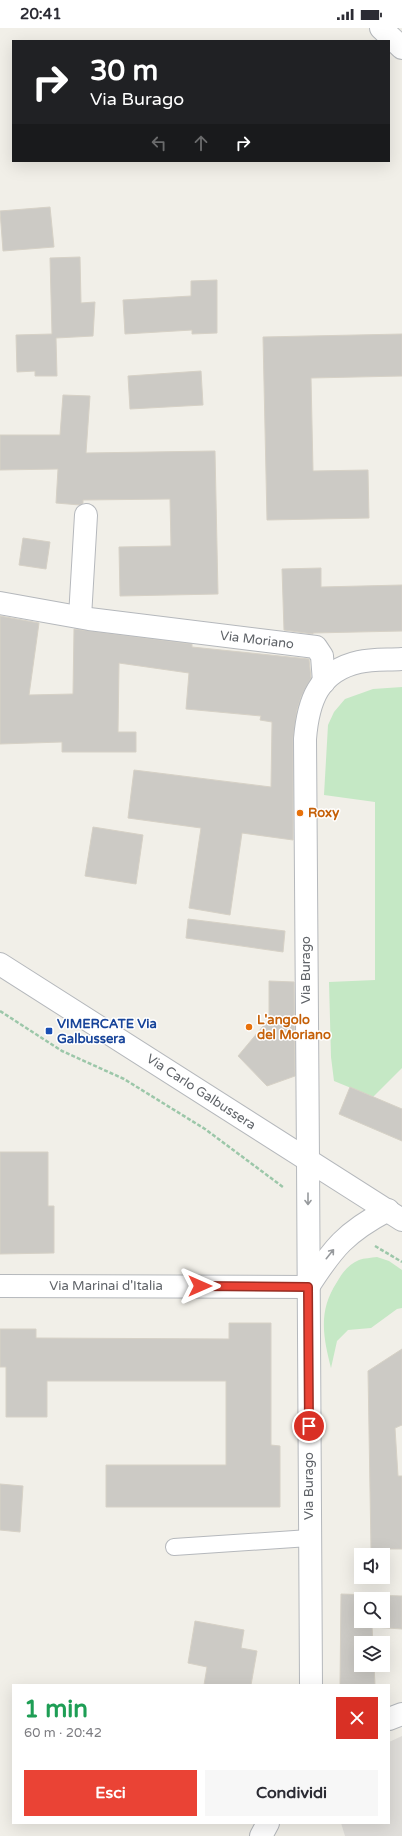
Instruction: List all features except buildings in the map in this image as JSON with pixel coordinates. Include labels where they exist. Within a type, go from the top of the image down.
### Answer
[{"type":"street","points":[[381,28],[402,48]]},
{"type":"street","points":[[80,617],[86,515]]},
{"type":"street","name":"Via Moriano","points":[[0,603],[80,617],[316,647],[322,656],[324,682]]},
{"type":"street","points":[[324,682],[340,669],[360,662],[402,659]]},
{"type":"street","name":"Via Burago","points":[[311,1684],[305,739],[308,709],[324,682]]},
{"type":"street","name":"Via Carlo Galbussera","points":[[0,964],[395,1215]]},
{"type":"street","points":[[308,1287],[328,1255],[341,1241],[365,1222],[395,1215]]},
{"type":"street","name":"Via Marinai d'Italia","points":[[0,1286],[308,1287]]},
{"type":"street","points":[[390,1719],[402,1714]]},
{"type":"street","points":[[261,1836],[267,1824]]},
{"type":"lane","points":[[174,1546],[309,1538]]},
{"type":"path","points":[[0,1011],[62,1051],[124,1079],[205,1129],[287,1190]]},
{"type":"path","points":[[368,1242],[402,1262]]},
{"type":"shaded area","points":[[402,1736],[402,1836],[345,1836],[341,1824],[390,1824],[390,1742]]},
{"type":"green space","points":[[402,687],[402,1068],[373,1097],[334,1081],[331,1057],[329,982],[375,980],[375,802],[324,795],[328,725],[334,712],[345,699],[373,689]]},
{"type":"green space","points":[[377,1257],[389,1261],[402,1270],[402,1308],[397,1309],[371,1328],[348,1330],[337,1341],[331,1368],[324,1334],[324,1324],[327,1303],[331,1293],[341,1275],[352,1264],[361,1259]]},
{"type":"place","name":"Roxy","points":[[300,813]]},
{"type":"place","name":"L'angolo del Moriano","points":[[249,1027]]},
{"type":"place","name":"VIMERCATE Via Galbussera","points":[[49,1031]]},
{"type":"route","points":[[200,1286],[308,1287],[309,1426]]}]
